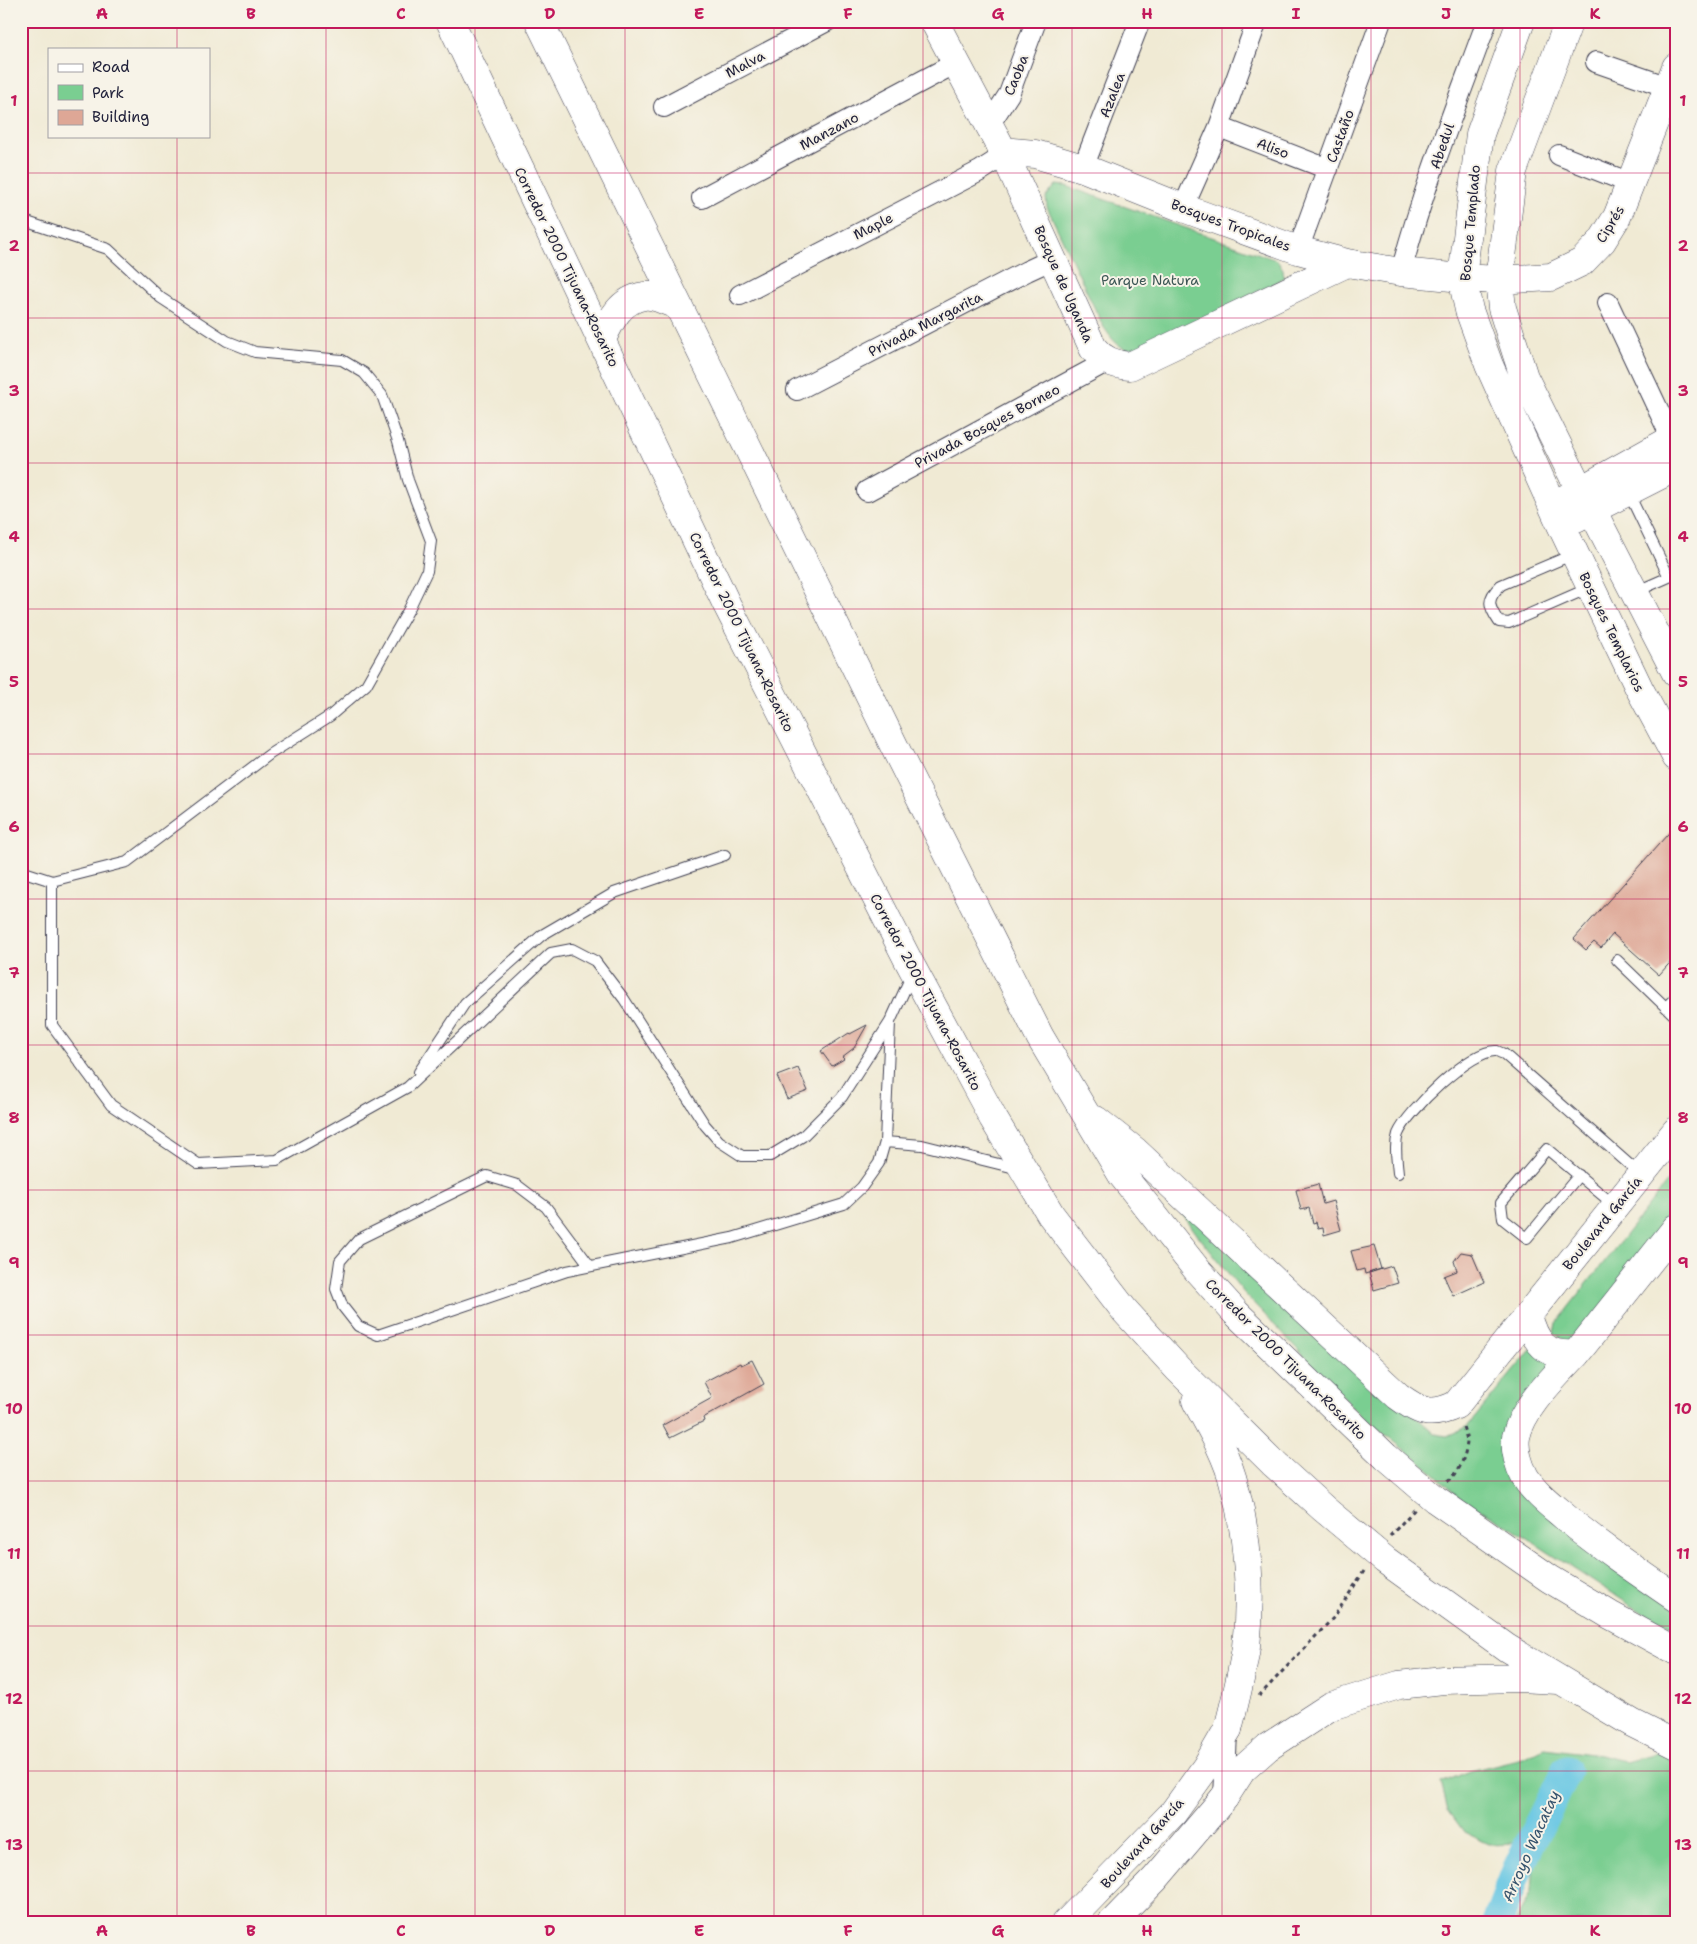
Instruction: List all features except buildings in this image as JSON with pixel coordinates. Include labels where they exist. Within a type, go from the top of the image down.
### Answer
[{"type":"main road","name":"Corredor 2000 Tijuana-Rosarito","points":[[450,21],[727,605],[914,971],[993,1118],[1051,1215],[1125,1311],[1178,1369],[1273,1463],[1385,1560],[1507,1648],[1632,1723],[1676,1745]]},
{"type":"main road","name":"Corredor 2000 Tijuana-Rosarito","points":[[539,21],[1040,1037],[1122,1175],[1198,1271],[1236,1313],[1386,1457],[1435,1499],[1550,1579],[1610,1615],[1676,1650]]},
{"type":"main road","name":"Bosque de Uganda","points":[[934,21],[1005,154],[1093,348],[1108,361]]},
{"type":"main road","name":"Bosque Templado","points":[[1521,21],[1480,134],[1462,278],[1469,310],[1489,365],[1556,515]]},
{"type":"main road","points":[[1568,21],[1513,171],[1498,280],[1502,308],[1524,377],[1586,501],[1675,671]]},
{"type":"main road","name":"Ciprés","points":[[1462,278],[1498,280],[1551,277],[1582,262],[1602,241],[1617,217],[1672,77]]},
{"type":"main road","name":"Bosques Tropicales","points":[[1005,154],[1012,152],[1035,154],[1083,168],[1183,208],[1298,250],[1347,263],[1401,272],[1462,278]]},
{"type":"main road","points":[[1108,361],[1130,366],[1347,263]]},
{"type":"main road","points":[[602,339],[613,316],[622,305],[644,296],[678,306]]},
{"type":"main road","points":[[1556,515],[1586,501],[1674,438]]},
{"type":"main road","points":[[1586,501],[1627,491],[1676,467]]},
{"type":"main road","name":"Bosques Templarios","points":[[1556,515],[1639,688],[1676,757]]},
{"type":"main road","name":"Boulevard García","points":[[1080,1106],[1135,1151],[1374,1374],[1411,1405],[1426,1412],[1442,1412],[1456,1405],[1676,1131]]},
{"type":"main road","points":[[1676,1228],[1576,1354],[1541,1394],[1525,1415],[1516,1437],[1517,1459],[1526,1478],[1542,1498],[1591,1538],[1676,1598]]},
{"type":"main road","points":[[1528,1315],[1532,1332],[1539,1343],[1552,1352],[1561,1355],[1576,1354]]},
{"type":"main road","name":"Boulevard García","points":[[1066,1923],[1173,1813],[1206,1766],[1228,1729],[1239,1685],[1246,1646],[1248,1588],[1243,1524],[1235,1486],[1222,1452],[1208,1422],[1178,1369]]},
{"type":"main road","points":[[1112,1923],[1155,1879],[1224,1798],[1242,1770],[1268,1747],[1331,1706],[1399,1685],[1443,1680],[1542,1678],[1565,1682]]},
{"type":"street","name":"Malva","points":[[664,107],[826,21]]},
{"type":"street","name":"Caoba","points":[[989,125],[1009,94],[1036,21]]},
{"type":"street","name":"Azalea","points":[[1083,168],[1140,21]]},
{"type":"street","points":[[1183,208],[1219,127],[1257,21]]},
{"type":"street","name":"Castaño","points":[[1298,250],[1381,21]]},
{"type":"street","name":"Abedul","points":[[1401,272],[1438,156],[1487,21]]},
{"type":"street","points":[[1596,62],[1672,77]]},
{"type":"street","name":"Manzano","points":[[702,198],[956,64]]},
{"type":"street","name":"Aliso","points":[[1219,127],[1328,169]]},
{"type":"street","name":"Maple","points":[[740,295],[980,171],[1005,154]]},
{"type":"street","points":[[1559,156],[1630,183]]},
{"type":"street","name":"Privada Margarita","points":[[797,390],[1018,276],[1053,260]]},
{"type":"street","points":[[1608,303],[1674,438]]},
{"type":"street","name":"Privada Bosques Borneo","points":[[867,491],[1108,361]]},
{"type":"street","points":[[1224,1798],[1228,1729]]},
{"type":"lane","points":[[21,220],[108,249],[161,298],[227,341],[255,352],[342,360],[364,373],[382,395],[398,441],[408,480],[431,541],[427,571],[409,610],[366,685],[330,716],[270,754],[127,862],[52,881],[21,872]]},
{"type":"lane","points":[[1627,491],[1669,577],[1634,592]]},
{"type":"lane","points":[[1574,554],[1500,585],[1491,594],[1490,605],[1493,613],[1499,622],[1509,623],[1591,588]]},
{"type":"lane","points":[[408,1087],[465,1003],[542,935],[614,893],[725,855]]},
{"type":"lane","points":[[52,881],[52,1025],[111,1105],[198,1164],[277,1160],[408,1087],[551,952],[572,949],[595,961],[624,999],[705,1125],[720,1141],[742,1156],[770,1156],[803,1136],[842,1097],[890,1022],[914,971]]},
{"type":"lane","points":[[1618,960],[1676,1017]]},
{"type":"lane","points":[[1666,1007],[1676,997]]},
{"type":"lane","points":[[590,1266],[546,1207],[517,1185],[487,1176],[359,1239],[340,1261],[336,1289],[343,1307],[358,1326],[378,1336],[567,1271],[732,1238],[844,1204],[862,1187],[880,1162],[885,1142],[890,1022]]},
{"type":"lane","points":[[1398,1173],[1396,1155],[1397,1136],[1405,1121],[1449,1076],[1484,1054],[1496,1051],[1504,1054],[1641,1175]]},
{"type":"lane","points":[[885,1142],[922,1145],[1025,1171]]},
{"type":"lane","points":[[1579,1175],[1527,1238],[1503,1219],[1502,1203],[1547,1148],[1579,1175],[1614,1206]]},
{"type":"green space","name":"Parque Natura","points":[[1056,185],[1066,186],[1277,260],[1283,269],[1284,278],[1142,352],[1123,347],[1111,338],[1103,326],[1047,207],[1046,197]]},
{"type":"green space","points":[[1676,1171],[1676,1202],[1645,1253],[1580,1336],[1567,1343],[1554,1333],[1556,1323]]},
{"type":"green space","points":[[1161,1185],[1435,1434],[1447,1436],[1467,1427],[1534,1346],[1556,1362],[1506,1458],[1676,1608],[1676,1629],[1629,1605],[1502,1522],[1458,1496],[1424,1465],[1358,1413],[1244,1293]]},
{"type":"green space","points":[[1545,1748],[1599,1755],[1626,1761],[1671,1749],[1676,1751],[1676,1923],[1515,1923],[1532,1891],[1534,1863],[1517,1843],[1489,1844],[1464,1832],[1448,1810],[1441,1783],[1470,1771],[1522,1758]]},
{"type":"waterway","name":"Arroyo Wacatay","points":[[1497,1923],[1518,1868],[1566,1771]]}]
